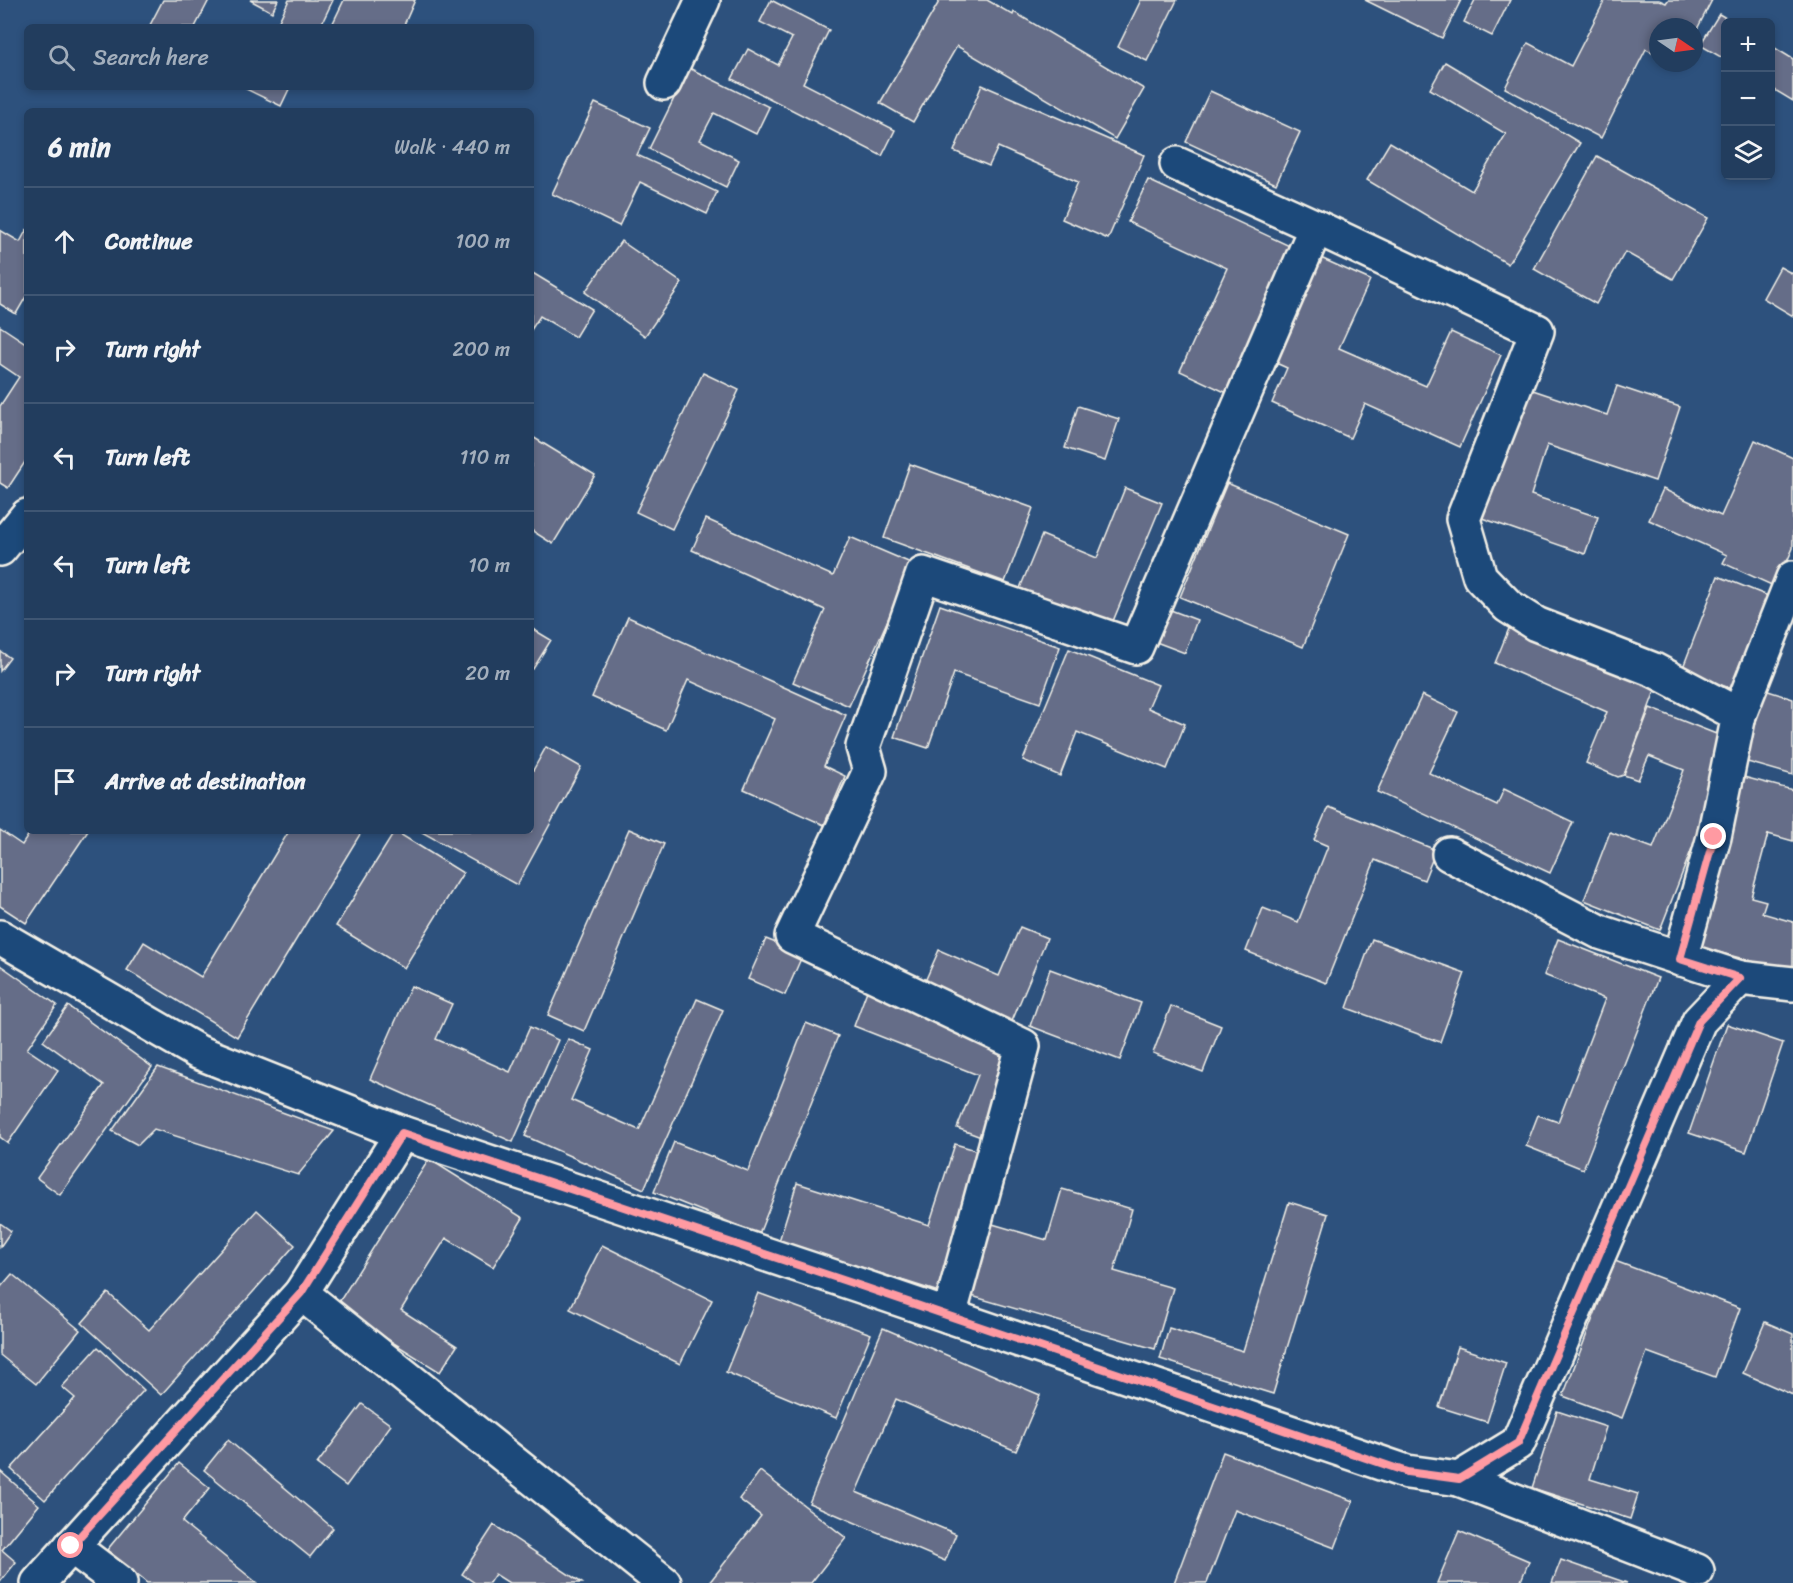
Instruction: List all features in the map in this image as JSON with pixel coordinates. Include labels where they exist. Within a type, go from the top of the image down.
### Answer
[{"type":"street","points":[[664,83],[703,0]]},
{"type":"street","points":[[1177,164],[1537,331],[1463,519],[1480,577],[1508,606],[1536,624],[1654,670],[1739,715]]},
{"type":"street","points":[[949,1316],[1023,1046],[792,936],[870,771],[862,747],[923,574],[1136,646],[1316,227]]},
{"type":"street","points":[[0,549],[24,520]]},
{"type":"street","points":[[1680,959],[1714,837],[1739,715],[1793,578]]},
{"type":"street","points":[[1449,854],[1600,932],[1740,978],[1793,984]]},
{"type":"street","points":[[0,937],[198,1052],[402,1133],[1407,1472],[1459,1479],[1697,1571]]},
{"type":"street","points":[[1459,1479],[1518,1443],[1699,1021],[1740,978]]},
{"type":"street","points":[[39,1583],[301,1293],[402,1133]]},
{"type":"street","points":[[301,1293],[664,1583]]},
{"type":"street","points":[[71,1546],[120,1583]]},
{"type":"building","points":[[163,0],[209,0],[197,24],[151,24]]},
{"type":"building","points":[[250,0],[278,0],[272,12]]},
{"type":"building","points":[[289,0],[333,0],[321,24],[277,24]]},
{"type":"building","points":[[344,0],[415,0],[404,24],[332,24]]},
{"type":"building","points":[[771,0],[829,30],[803,83],[895,130],[882,156],[732,79],[748,49],[778,65],[792,38],[760,22]]},
{"type":"building","points":[[940,0],[987,0],[1013,15],[1014,12],[1144,89],[1115,139],[957,46],[913,122],[880,103]]},
{"type":"building","points":[[1141,0],[1177,0],[1147,61],[1118,47]]},
{"type":"building","points":[[1365,0],[1461,0],[1442,38]]},
{"type":"building","points":[[1475,0],[1510,0],[1492,36],[1464,22]]},
{"type":"building","points":[[1605,0],[1659,0],[1666,3],[1668,0],[1712,0],[1703,18],[1649,18],[1649,50],[1646,49],[1601,138],[1505,88],[1528,43],[1571,66]]},
{"type":"building","points":[[1719,14],[1726,18],[1721,18],[1721,57],[1703,47],[1703,40]]},
{"type":"building","points":[[1775,48],[1793,59],[1793,101],[1775,90]]},
{"type":"building","points":[[1445,62],[1580,143],[1508,264],[1367,180],[1390,142],[1472,191],[1506,134],[1430,89]]},
{"type":"building","points":[[689,68],[769,107],[756,134],[714,113],[700,140],[739,160],[726,187],[649,149]]},
{"type":"building","points":[[982,85],[1144,155],[1108,239],[1062,219],[1078,182],[998,147],[989,166],[954,151]]},
{"type":"building","points":[[248,90],[289,90],[281,106]]},
{"type":"building","points":[[1210,91],[1300,132],[1276,184],[1186,142]]},
{"type":"building","points":[[595,103],[650,128],[637,155],[717,192],[707,214],[640,182],[619,226],[552,194]]},
{"type":"building","points":[[1597,156],[1708,218],[1673,279],[1625,252],[1596,304],[1534,269]]},
{"type":"building","points":[[1148,180],[1294,248],[1227,393],[1180,371],[1227,268],[1128,222]]},
{"type":"building","points":[[0,230],[20,242],[24,235],[24,300],[16,314],[0,304]]},
{"type":"building","points":[[621,241],[682,283],[645,336],[585,292]]},
{"type":"building","points":[[1314,255],[1370,280],[1339,348],[1426,386],[1451,332],[1501,355],[1460,447],[1365,404],[1350,438],[1272,403],[1287,368],[1267,359]]},
{"type":"building","points":[[1780,267],[1793,274],[1793,316],[1763,298]]},
{"type":"building","points":[[534,274],[592,309],[575,337],[540,316],[534,325]]},
{"type":"building","points":[[0,326],[24,342],[24,464],[8,488],[0,483],[0,406],[19,377],[0,364]]},
{"type":"building","points":[[703,373],[739,390],[672,529],[636,512]]},
{"type":"building","points":[[1617,386],[1680,407],[1655,481],[1547,445],[1531,495],[1598,517],[1585,554],[1479,517],[1524,387],[1607,415]]},
{"type":"building","points":[[1078,406],[1119,419],[1105,461],[1065,448]]},
{"type":"building","points":[[534,438],[595,475],[553,544],[534,532]]},
{"type":"building","points":[[1755,440],[1793,458],[1793,548],[1776,587],[1723,563],[1727,555],[1649,520],[1663,489],[1721,516]]},
{"type":"building","points":[[910,464],[1033,508],[1005,582],[884,538]]},
{"type":"building","points":[[1227,483],[1349,534],[1303,647],[1180,597]]},
{"type":"building","points":[[1125,488],[1162,503],[1111,626],[1020,588],[1042,535],[1097,558]]},
{"type":"building","points":[[706,519],[833,576],[850,537],[913,564],[849,706],[793,682],[825,610],[692,550]]},
{"type":"building","points":[[1718,576],[1768,596],[1732,689],[1682,670]]},
{"type":"building","points":[[940,605],[1060,647],[1040,703],[954,673],[928,748],[894,737]]},
{"type":"building","points":[[1168,609],[1197,620],[1185,653],[1156,642]]},
{"type":"building","points":[[628,617],[846,715],[824,766],[845,776],[824,825],[744,789],[775,719],[688,680],[666,730],[592,697]]},
{"type":"building","points":[[1510,626],[1656,688],[1624,775],[1618,777],[1586,763],[1607,712],[1495,663]]},
{"type":"building","points":[[534,630],[551,640],[534,667]]},
{"type":"building","points":[[1069,649],[1158,685],[1148,708],[1185,724],[1167,769],[1077,732],[1060,776],[1023,760]]},
{"type":"building","points":[[0,651],[10,658],[0,671]]},
{"type":"building","points":[[1765,690],[1793,699],[1793,775],[1744,761]]},
{"type":"building","points":[[1422,695],[1458,712],[1429,773],[1497,805],[1504,789],[1573,822],[1550,873],[1377,792]]},
{"type":"building","points":[[1650,708],[1734,741],[1660,930],[1584,900],[1610,832],[1653,848],[1684,770],[1649,756],[1638,780],[1624,775]]},
{"type":"building","points":[[546,747],[581,767],[517,885],[425,834],[534,834],[534,769]]},
{"type":"building","points":[[1740,776],[1793,790],[1793,841],[1768,834],[1751,897],[1766,901],[1762,913],[1793,922],[1793,972],[1695,946]]},
{"type":"building","points":[[1328,807],[1436,850],[1424,880],[1375,860],[1326,983],[1246,951],[1263,908],[1298,922],[1328,846],[1314,840]]},
{"type":"building","points":[[629,829],[664,844],[584,1031],[548,1015]]},
{"type":"building","points":[[0,830],[22,845],[29,834],[86,834],[26,923],[0,906]]},
{"type":"building","points":[[287,834],[360,834],[237,1037],[127,970],[144,942],[201,977]]},
{"type":"building","points":[[393,834],[400,834],[463,873],[404,968],[336,926]]},
{"type":"building","points":[[1020,927],[1047,938],[1010,1026],[922,988],[939,950],[999,976]]},
{"type":"building","points":[[766,939],[803,954],[785,995],[748,979]]},
{"type":"building","points":[[1372,939],[1465,973],[1440,1042],[1347,1008]]},
{"type":"building","points":[[1558,939],[1658,978],[1583,1169],[1526,1146],[1538,1115],[1558,1122],[1605,999],[1544,975]]},
{"type":"building","points":[[0,965],[57,1005],[27,1049],[58,1070],[8,1143],[0,1137]]},
{"type":"building","points":[[1050,969],[1141,1003],[1120,1060],[1030,1026]]},
{"type":"building","points":[[411,986],[452,1004],[436,1039],[510,1072],[530,1027],[558,1040],[513,1142],[370,1079]]},
{"type":"building","points":[[868,988],[1011,1059],[981,1137],[957,1128],[978,1075],[854,1026]]},
{"type":"building","points":[[697,999],[723,1010],[644,1189],[525,1136],[568,1039],[593,1050],[571,1100],[639,1130]]},
{"type":"building","points":[[68,1006],[152,1067],[60,1195],[37,1178],[104,1085],[43,1041]]},
{"type":"building","points":[[1171,1006],[1221,1026],[1203,1072],[1153,1053]]},
{"type":"building","points":[[806,1023],[838,1036],[759,1234],[654,1192],[674,1142],[748,1171]]},
{"type":"building","points":[[1727,1024],[1783,1043],[1746,1152],[1689,1133]]},
{"type":"building","points":[[158,1067],[334,1131],[298,1175],[154,1129],[138,1145],[112,1131]]},
{"type":"building","points":[[955,1144],[986,1153],[942,1293],[779,1241],[797,1183],[929,1225]]},
{"type":"building","points":[[429,1159],[523,1218],[493,1267],[446,1238],[401,1310],[457,1346],[440,1372],[336,1307]]},
{"type":"building","points":[[1062,1189],[1132,1209],[1114,1271],[1173,1288],[1155,1349],[968,1295],[989,1223],[1047,1240]]},
{"type":"building","points":[[1289,1202],[1328,1214],[1273,1394],[1160,1359],[1169,1328],[1243,1351]]},
{"type":"building","points":[[257,1210],[295,1245],[161,1395],[82,1323],[108,1293],[149,1330]]},
{"type":"building","points":[[0,1223],[11,1231],[0,1247]]},
{"type":"building","points":[[602,1245],[712,1300],[680,1364],[570,1309]]},
{"type":"building","points":[[1615,1261],[1740,1308],[1715,1377],[1647,1352],[1622,1418],[1563,1396]]},
{"type":"building","points":[[12,1274],[80,1330],[36,1384],[0,1355],[0,1288]]},
{"type":"building","points":[[758,1293],[871,1334],[836,1418],[726,1372]]},
{"type":"building","points":[[1765,1322],[1793,1334],[1793,1395],[1743,1373]]},
{"type":"building","points":[[883,1328],[1040,1395],[1016,1451],[896,1399],[856,1492],[956,1534],[945,1561],[809,1503]]},
{"type":"building","points":[[98,1347],[144,1390],[45,1500],[11,1469],[75,1398],[62,1387]]},
{"type":"building","points":[[1458,1347],[1506,1363],[1487,1422],[1439,1407]]},
{"type":"building","points":[[362,1404],[391,1425],[346,1486],[317,1464]]},
{"type":"building","points":[[1557,1411],[1606,1427],[1590,1479],[1638,1494],[1630,1519],[1532,1488]]},
{"type":"building","points":[[228,1440],[333,1528],[310,1557],[204,1470]]},
{"type":"building","points":[[1223,1452],[1353,1501],[1335,1548],[1235,1510],[1207,1583],[1174,1583]]},
{"type":"building","points":[[179,1463],[210,1488],[182,1522],[257,1583],[147,1583],[107,1550]]},
{"type":"building","points":[[0,1471],[39,1505],[2,1550],[16,1562],[0,1582]]},
{"type":"building","points":[[760,1471],[846,1538],[811,1583],[709,1583],[761,1516],[739,1499]]},
{"type":"building","points":[[494,1525],[582,1583],[509,1583],[495,1574],[489,1583],[475,1583],[462,1574]]},
{"type":"building","points":[[1459,1531],[1529,1561],[1520,1583],[1437,1583]]},
{"type":"building","points":[[1561,1560],[1627,1583],[1552,1583]]},
{"type":"route","points":[[71,1546],[301,1293],[402,1133],[1407,1472],[1459,1479],[1518,1443],[1699,1021],[1740,978],[1680,959],[1714,837]]}]
